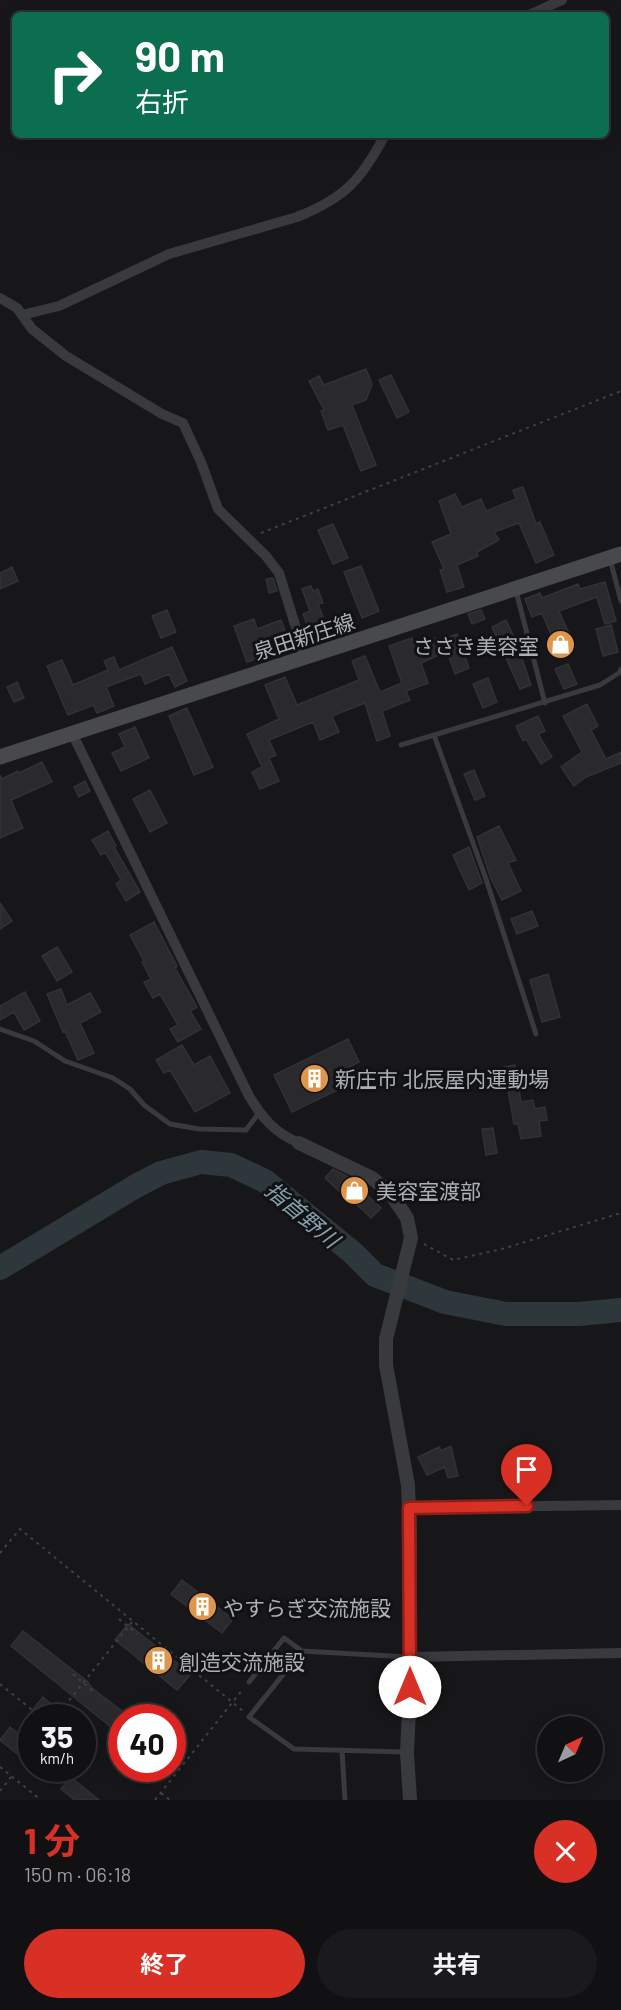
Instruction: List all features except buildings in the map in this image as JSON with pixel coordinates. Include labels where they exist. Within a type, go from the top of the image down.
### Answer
[{"type":"main road","name":"泉田新庄線","points":[[0,757],[615,556]]},
{"type":"street","points":[[536,12],[562,0]]},
{"type":"street","points":[[22,315],[59,306],[169,254],[297,217],[316,209],[351,187],[373,158],[384,138]]},
{"type":"street","points":[[0,297],[17,308],[32,329],[66,356],[162,414],[183,423],[201,462],[218,509],[266,556],[279,573],[305,657]]},
{"type":"street","points":[[72,733],[259,1113],[282,1136],[372,1178],[390,1193],[407,1218],[411,1238],[386,1339],[386,1365],[405,1464],[409,1508],[410,1657],[407,1753],[410,1800]]},
{"type":"street","points":[[409,1508],[621,1504]]},
{"type":"street","points":[[410,1657],[621,1653]]},
{"type":"lane","points":[[615,556],[621,601]]},
{"type":"lane","points":[[515,588],[545,703]]},
{"type":"lane","points":[[401,745],[600,685],[619,674],[621,669]]},
{"type":"lane","points":[[434,735],[486,879],[536,1034]]},
{"type":"lane","points":[[0,1029],[34,1041],[65,1061],[113,1078],[130,1089],[144,1105],[170,1124],[199,1129],[246,1130],[259,1113]]},
{"type":"lane","points":[[249,1682],[284,1638],[302,1651],[410,1657]]},
{"type":"lane","points":[[302,1651],[249,1717],[294,1749],[407,1753]]},
{"type":"lane","points":[[342,1750],[345,1800]]},
{"type":"path","points":[[248,539],[621,391]]},
{"type":"path","points":[[411,1238],[453,1260],[502,1249],[621,1213]]},
{"type":"path","points":[[0,1553],[20,1529],[249,1717]]},
{"type":"path","points":[[119,1619],[137,1634]]},
{"type":"path","points":[[66,1704],[133,1621]]},
{"type":"path","points":[[73,1674],[95,1693]]},
{"type":"path","points":[[155,1800],[249,1682]]},
{"type":"path","points":[[0,1684],[25,1704]]},
{"type":"path","points":[[0,1767],[40,1800]]},
{"type":"path","points":[[0,1791],[11,1777]]},
{"type":"path","points":[[161,1793],[170,1800]]},
{"type":"waterway","name":"指首野川","points":[[0,1268],[136,1186],[161,1173],[201,1162],[231,1165],[265,1181],[353,1253],[375,1275],[445,1302],[506,1314],[579,1314],[621,1310]]},
{"type":"place","name":"ささき美容室","points":[[560,645]]},
{"type":"place","name":"新庄市 北辰屋内運動場","points":[[314,1078]]},
{"type":"place","name":"美容室渡部","points":[[355,1190]]},
{"type":"place","name":"やすらぎ交流施設","points":[[202,1607]]},
{"type":"place","name":"創造交流施設","points":[[158,1661]]},
{"type":"route","points":[[410,1687],[409,1508],[527,1506]]}]
